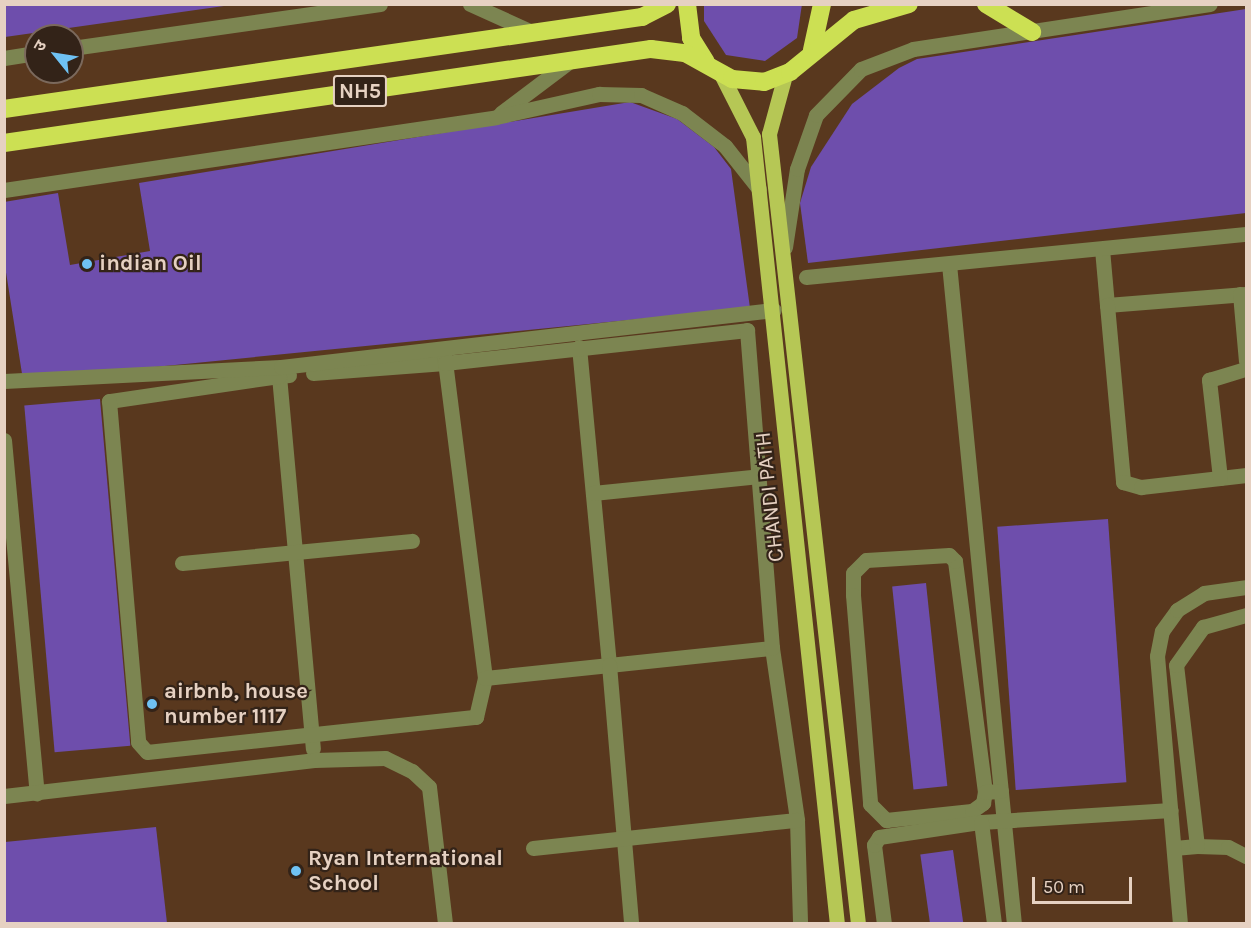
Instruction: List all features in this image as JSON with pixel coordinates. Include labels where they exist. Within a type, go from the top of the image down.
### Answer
[{"type":"highway","name":"NH5","points":[[4,109],[642,16],[667,4]]},
{"type":"highway","points":[[687,4],[691,38],[716,71]]},
{"type":"highway","name":"NH5","points":[[808,56],[819,35],[822,4]]},
{"type":"highway","name":"NH5","points":[[4,143],[664,48],[716,71],[756,83],[785,75],[854,20],[909,4]]},
{"type":"highway","points":[[986,4],[1032,32]]},
{"type":"main road","name":"CHANDI PATH","points":[[716,71],[753,136],[774,310],[837,924]]},
{"type":"main road","name":"CHANDI PATH","points":[[785,75],[769,134],[858,924]]},
{"type":"street","points":[[84,46],[380,4]]},
{"type":"street","points":[[470,4],[532,32]]},
{"type":"street","points":[[785,274],[797,169],[816,116],[835,89],[861,69],[900,52],[1210,4]]},
{"type":"street","points":[[4,58],[24,55]]},
{"type":"street","points":[[496,117],[570,61]]},
{"type":"street","points":[[4,190],[496,117],[599,94],[641,95],[682,113],[725,146],[759,189]]},
{"type":"street","points":[[806,277],[1246,234]]},
{"type":"street","points":[[1102,249],[1124,482],[1140,487],[1246,475]]},
{"type":"street","points":[[949,264],[1014,924]]},
{"type":"street","points":[[1107,305],[1243,294],[1246,361]]},
{"type":"street","points":[[444,356],[485,678],[481,710],[471,721],[312,738],[141,749],[108,408],[113,397],[444,356],[774,310]]},
{"type":"street","points":[[4,381],[281,367],[579,348],[747,330],[772,648],[797,820],[800,924]]},
{"type":"street","points":[[579,348],[631,924]]},
{"type":"street","points":[[1220,478],[1209,380],[1246,369]]},
{"type":"street","points":[[279,376],[314,760]]},
{"type":"street","points":[[5,441],[11,603],[37,793]]},
{"type":"street","points":[[593,494],[759,476]]},
{"type":"street","points":[[183,563],[297,554],[412,541]]},
{"type":"street","points":[[949,555],[955,561],[985,792],[983,803],[972,811],[886,820],[870,804],[853,573],[866,560],[949,555]]},
{"type":"street","points":[[955,561],[978,560]]},
{"type":"street","points":[[1180,924],[1157,656],[1162,631],[1177,610],[1204,594],[1246,587]]},
{"type":"street","points":[[1197,846],[1176,665],[1203,627],[1246,615]]},
{"type":"street","points":[[485,678],[772,648]]},
{"type":"street","points":[[4,796],[314,760],[385,758],[412,771],[429,787],[446,924]]},
{"type":"street","points":[[985,792],[1001,791]]},
{"type":"street","points":[[884,924],[874,845],[879,837],[981,822],[1171,810]]},
{"type":"street","points":[[533,848],[797,820]]},
{"type":"street","points":[[981,822],[994,924]]},
{"type":"street","points":[[1174,848],[1228,847],[1246,856]]},
{"type":"shaded area","points":[[5,4],[231,4],[84,26],[84,24],[24,24],[24,34],[5,37]]},
{"type":"shaded area","points":[[802,4],[797,38],[765,61],[726,55],[704,21],[704,5]]},
{"type":"shaded area","points":[[1246,9],[1246,213],[808,263],[800,203],[811,167],[852,104],[899,68],[917,59]]},
{"type":"shaded area","points":[[630,102],[677,119],[714,147],[731,169],[750,308],[23,380],[5,266],[4,202],[58,193],[70,265],[150,251],[139,183]]},
{"type":"shaded area","points":[[100,399],[130,746],[55,752],[24,406]]},
{"type":"shaded area","points":[[1108,519],[1126,782],[1016,790],[997,527]]},
{"type":"shaded area","points":[[926,583],[947,786],[914,789],[892,587]]},
{"type":"shaded area","points":[[156,827],[167,923],[5,923],[5,842]]},
{"type":"shaded area","points":[[953,850],[963,923],[930,924],[920,855]]},
{"type":"place","name":"indian Oil","points":[[87,264]]},
{"type":"place","name":"airbnb, house number 1117","points":[[152,704]]},
{"type":"place","name":"Ryan International School","points":[[296,871]]}]
